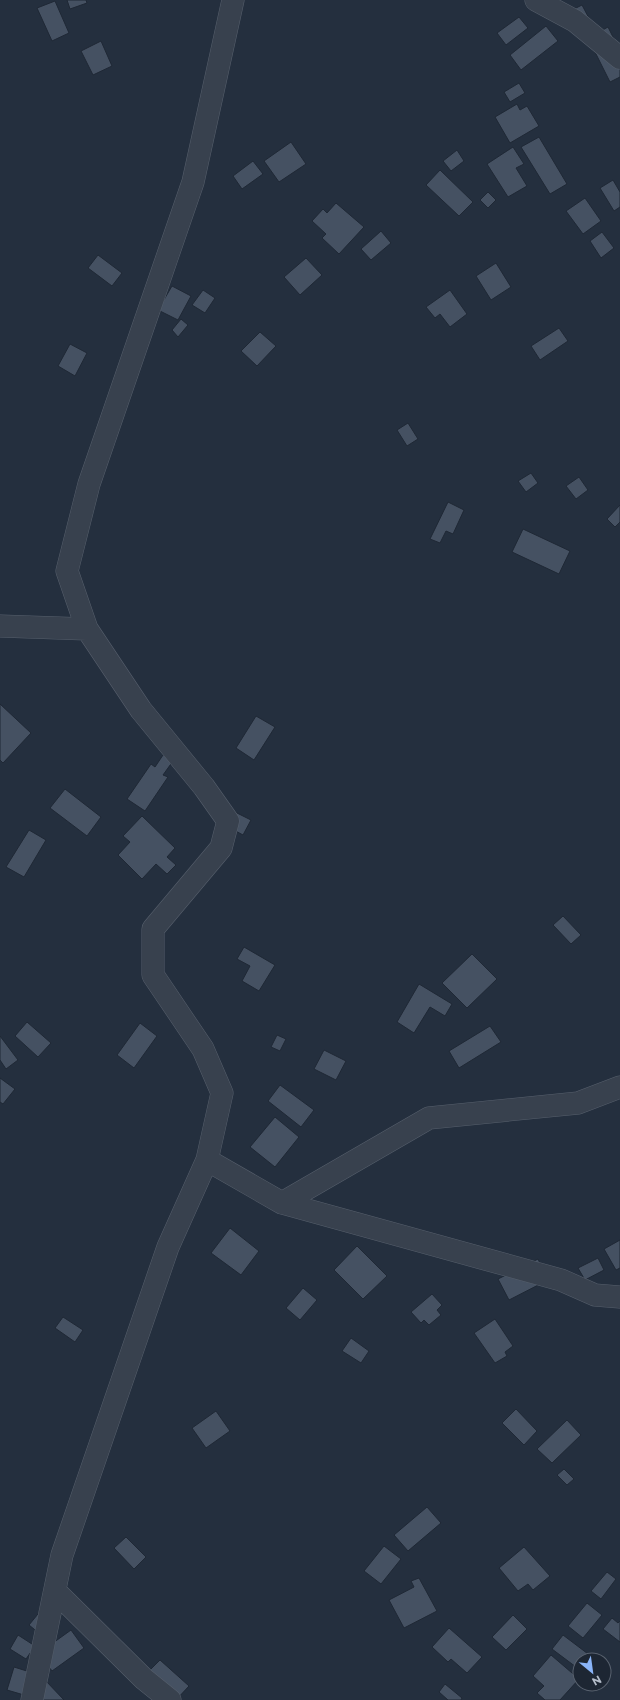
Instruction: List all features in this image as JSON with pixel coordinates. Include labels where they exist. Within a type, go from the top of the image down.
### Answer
[{"type":"street","points":[[32,1700],[62,1555],[168,1247],[207,1160],[222,1093],[203,1049],[153,975],[153,929],[221,848],[228,821],[204,787],[141,710],[87,629],[67,571],[89,484],[192,182],[233,0]]},
{"type":"street","points":[[536,0],[575,21],[620,58]]},
{"type":"street","points":[[0,626],[87,629]]},
{"type":"street","points":[[282,1204],[429,1118],[578,1103],[620,1087]]},
{"type":"street","points":[[207,1160],[282,1204],[561,1280],[595,1295],[620,1297]]},
{"type":"street","points":[[54,1591],[144,1679],[170,1700]]},
{"type":"building","points":[[67,0],[86,0],[87,3],[70,9]]},
{"type":"building","points":[[55,1],[69,33],[52,41],[37,8]]},
{"type":"building","points":[[582,5],[591,22],[570,11]]},
{"type":"building","points":[[519,17],[528,28],[506,45],[497,33]]},
{"type":"building","points":[[546,26],[558,41],[521,70],[510,55]]},
{"type":"building","points":[[608,27],[620,51],[620,77],[610,82],[588,38]]},
{"type":"building","points":[[101,41],[112,66],[93,75],[81,51]]},
{"type":"building","points":[[519,83],[525,93],[510,102],[504,92]]},
{"type":"building","points":[[517,104],[520,110],[527,106],[539,126],[510,143],[495,117]]},
{"type":"building","points":[[539,137],[567,184],[550,194],[521,147]]},
{"type":"building","points":[[291,142],[306,164],[279,182],[264,161]]},
{"type":"building","points":[[513,147],[524,164],[516,168],[527,186],[508,197],[487,164]]},
{"type":"building","points":[[457,150],[464,161],[451,171],[443,161]]},
{"type":"building","points":[[253,161],[263,174],[242,189],[233,176]]},
{"type":"building","points":[[440,170],[473,202],[459,216],[426,185]]},
{"type":"building","points":[[613,180],[620,192],[620,207],[614,211],[600,188]]},
{"type":"building","points":[[488,192],[496,200],[488,208],[480,200]]},
{"type":"building","points":[[585,198],[601,221],[583,234],[566,211]]},
{"type":"building","points":[[336,203],[364,227],[339,254],[322,238],[326,234],[312,221],[323,209],[327,213]]},
{"type":"building","points":[[381,231],[391,243],[371,260],[361,249]]},
{"type":"building","points":[[602,232],[614,248],[601,258],[590,241]]},
{"type":"building","points":[[98,255],[122,273],[112,286],[88,268]]},
{"type":"building","points":[[306,258],[322,275],[300,295],[284,277]]},
{"type":"building","points":[[496,263],[511,287],[491,300],[476,276]]},
{"type":"building","points":[[172,286],[191,296],[178,320],[158,310]]},
{"type":"building","points":[[203,290],[215,298],[205,313],[192,305]]},
{"type":"building","points":[[450,290],[467,314],[450,327],[440,314],[435,318],[426,307]]},
{"type":"building","points":[[181,319],[188,325],[178,337],[172,330]]},
{"type":"building","points":[[559,328],[568,341],[540,360],[531,346]]},
{"type":"building","points":[[260,332],[276,346],[257,366],[241,351]]},
{"type":"building","points":[[70,344],[87,353],[75,376],[58,366]]},
{"type":"building","points":[[408,423],[418,439],[407,446],[397,430]]},
{"type":"building","points":[[531,473],[538,483],[526,492],[518,481]]},
{"type":"building","points":[[579,477],[588,490],[576,499],[566,486]]},
{"type":"building","points":[[448,502],[464,510],[453,534],[446,531],[440,543],[430,539]]},
{"type":"building","points":[[620,505],[620,522],[615,527],[607,519]]},
{"type":"building","points":[[523,529],[570,551],[559,574],[512,552]]},
{"type":"building","points":[[0,704],[31,733],[3,763],[0,760]]},
{"type":"building","points":[[256,716],[275,727],[254,760],[236,748]]},
{"type":"building","points":[[163,755],[173,761],[163,775],[168,777],[145,811],[127,799],[151,764],[155,767]]},
{"type":"building","points":[[65,789],[101,817],[87,836],[50,808]]},
{"type":"building","points":[[229,809],[251,820],[243,835],[221,823]]},
{"type":"building","points":[[142,816],[175,848],[167,857],[176,865],[167,874],[156,864],[142,879],[118,855],[130,842],[123,836]]},
{"type":"building","points":[[29,830],[46,840],[24,877],[6,867]]},
{"type":"building","points":[[563,916],[581,935],[571,944],[553,925]]},
{"type":"building","points":[[244,947],[275,965],[259,991],[242,981],[250,966],[237,959]]},
{"type":"building","points":[[472,954],[497,979],[467,1008],[442,983]]},
{"type":"building","points":[[419,984],[452,1004],[445,1016],[430,1007],[414,1033],[397,1022]]},
{"type":"building","points":[[27,1022],[51,1043],[38,1057],[15,1036]]},
{"type":"building","points":[[140,1023],[157,1036],[134,1068],[117,1055]]},
{"type":"building","points":[[490,1026],[501,1042],[459,1068],[449,1051]]},
{"type":"building","points":[[277,1035],[286,1039],[280,1051],[271,1047]]},
{"type":"building","points":[[0,1036],[18,1060],[6,1069],[0,1060]]},
{"type":"building","points":[[324,1050],[346,1061],[336,1080],[314,1069]]},
{"type":"building","points":[[0,1078],[15,1089],[3,1104],[0,1102]]},
{"type":"building","points":[[280,1085],[314,1110],[301,1127],[268,1101]]},
{"type":"building","points":[[275,1117],[299,1137],[275,1167],[250,1147]]},
{"type":"building","points":[[230,1228],[259,1251],[241,1275],[211,1253]]},
{"type":"building","points":[[620,1240],[620,1268],[616,1270],[604,1249]]},
{"type":"building","points":[[357,1246],[387,1276],[363,1299],[334,1270]]},
{"type":"building","points":[[598,1258],[604,1270],[585,1280],[578,1268]]},
{"type":"building","points":[[538,1259],[548,1280],[509,1300],[498,1279]]},
{"type":"building","points":[[303,1288],[317,1300],[300,1320],[286,1308]]},
{"type":"building","points":[[432,1294],[442,1305],[437,1310],[441,1315],[429,1325],[424,1320],[421,1323],[411,1312]]},
{"type":"building","points":[[63,1317],[83,1330],[75,1342],[55,1328]]},
{"type":"building","points":[[495,1319],[513,1346],[505,1352],[507,1356],[495,1363],[474,1333]]},
{"type":"building","points":[[351,1338],[369,1351],[361,1363],[342,1351]]},
{"type":"building","points":[[516,1409],[537,1431],[524,1445],[502,1423]]},
{"type":"building","points":[[216,1411],[230,1431],[206,1448],[192,1428]]},
{"type":"building","points":[[567,1420],[581,1435],[552,1463],[537,1449]]},
{"type":"building","points":[[564,1469],[574,1479],[567,1485],[557,1475]]},
{"type":"building","points":[[427,1507],[441,1523],[408,1551],[394,1535]]},
{"type":"building","points":[[126,1537],[146,1557],[134,1569],[114,1548]]},
{"type":"building","points":[[384,1546],[401,1559],[381,1584],[364,1571]]},
{"type":"building","points":[[524,1547],[550,1576],[533,1590],[528,1584],[518,1591],[499,1568]]},
{"type":"building","points":[[607,1572],[616,1579],[601,1599],[591,1591]]},
{"type":"building","points":[[419,1578],[437,1611],[404,1628],[389,1600],[414,1587],[411,1581]]},
{"type":"building","points":[[587,1603],[602,1615],[583,1638],[568,1626]]},
{"type":"building","points":[[42,1609],[40,1634],[29,1625]]},
{"type":"building","points":[[513,1615],[527,1629],[506,1650],[492,1637]]},
{"type":"building","points":[[612,1618],[618,1623],[620,1621],[620,1642],[603,1629]]},
{"type":"building","points":[[449,1628],[482,1657],[467,1673],[451,1659],[448,1662],[432,1647]]},
{"type":"building","points":[[71,1630],[84,1648],[52,1671],[39,1653]]},
{"type":"building","points":[[18,1635],[35,1646],[26,1659],[10,1649]]},
{"type":"building","points":[[563,1635],[585,1652],[572,1652],[572,1664],[552,1649]]},
{"type":"building","points":[[551,1655],[572,1673],[572,1687],[560,1700],[545,1700],[537,1693],[544,1686],[533,1676]]},
{"type":"building","points":[[160,1660],[189,1686],[176,1700],[147,1673]]},
{"type":"building","points":[[14,1667],[30,1672],[24,1695],[7,1690]]},
{"type":"building","points":[[46,1681],[64,1700],[36,1700]]},
{"type":"building","points":[[445,1684],[462,1698],[461,1700],[448,1700],[439,1692]]}]
